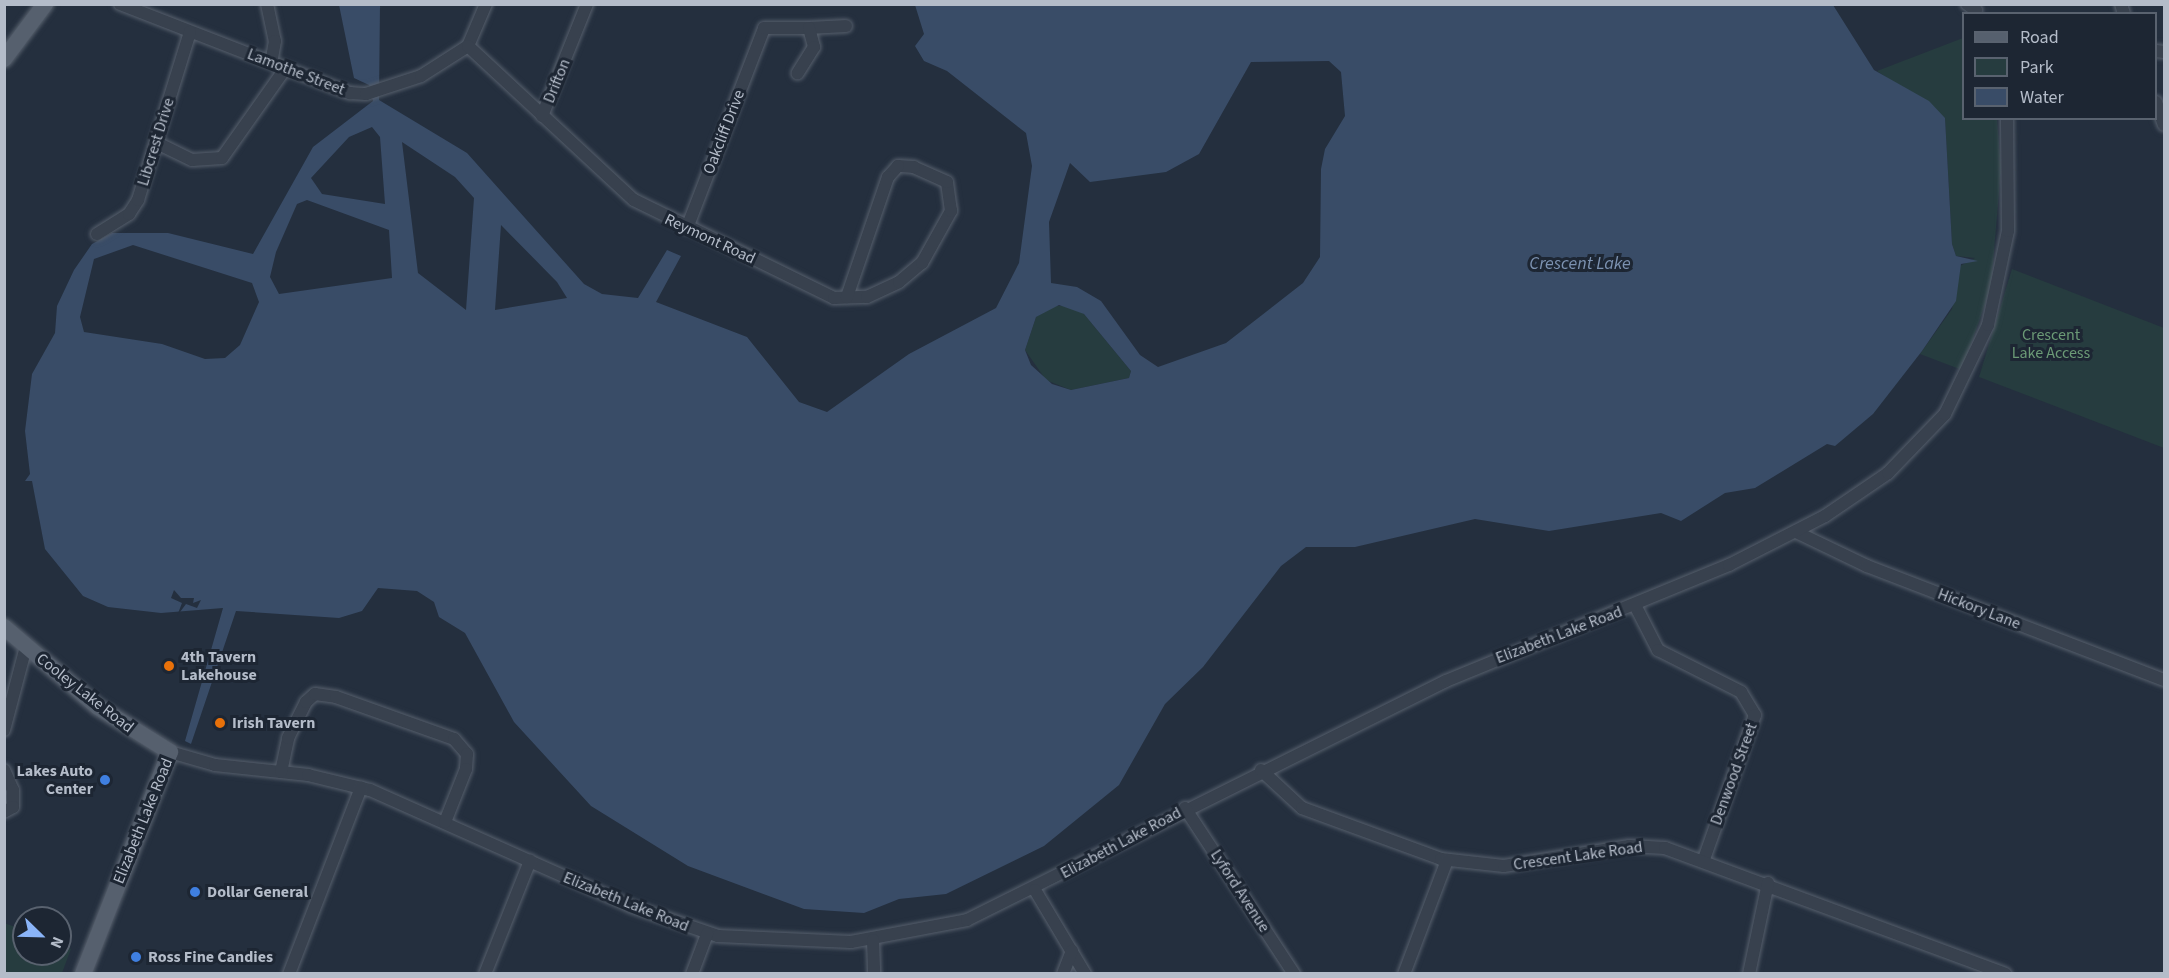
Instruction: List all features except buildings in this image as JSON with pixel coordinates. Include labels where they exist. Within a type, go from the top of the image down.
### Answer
[{"type":"main road","points":[[4,58],[45,4]]},
{"type":"main road","name":"Cooley Lake Road","points":[[4,627],[98,707],[170,752]]},
{"type":"main road","name":"Elizabeth Lake Road","points":[[84,973],[170,752]]},
{"type":"street","name":"Lamothe Street","points":[[120,4],[350,93],[374,93],[438,67],[468,46]]},
{"type":"street","points":[[267,4],[275,41],[271,63]]},
{"type":"street","points":[[468,46],[486,4]]},
{"type":"street","name":"Drifton","points":[[542,116],[587,4]]},
{"type":"street","points":[[798,73],[814,47],[809,28],[846,26]]},
{"type":"street","name":"Oakcliff Drive","points":[[687,228],[764,28],[809,28]]},
{"type":"street","name":"Libcrest Drive","points":[[97,234],[129,214],[157,142],[190,32]]},
{"type":"street","name":"Reymont Road","points":[[468,46],[634,200],[810,289],[847,297],[867,297],[899,282],[938,240],[953,194],[947,182],[920,168],[898,166],[888,177],[847,297]]},
{"type":"street","points":[[157,142],[192,160],[222,158],[285,69]]},
{"type":"street","points":[[2157,105],[2164,125]]},
{"type":"street","name":"Elizabeth Lake Road","points":[[170,752],[214,765],[281,772],[361,787],[530,861],[707,934],[785,943],[873,940],[959,922],[1035,890],[1185,808],[1474,668],[1635,605],[1796,532],[1896,466],[1930,433],[1960,391],[1988,325],[2004,265],[2011,181],[2007,120]]},
{"type":"street","name":"Hickory Lane","points":[[1796,532],[1867,566],[2164,680]]},
{"type":"street","name":"Denwood Street","points":[[1635,605],[1658,650],[1741,692],[1755,715],[1704,859]]},
{"type":"street","points":[[4,730],[26,647]]},
{"type":"street","points":[[281,772],[288,738],[306,702],[315,694],[336,697],[454,739],[467,754],[466,769],[445,822]]},
{"type":"street","points":[[4,770],[13,790],[13,807],[4,812]]},
{"type":"street","name":"Crescent Lake Road","points":[[1261,770],[1302,808],[1447,860],[1517,865],[1635,845],[1704,859],[2005,974]]},
{"type":"street","points":[[289,974],[361,787]]},
{"type":"street","name":"Lyford Avenue","points":[[1185,808],[1294,974]]},
{"type":"street","points":[[1404,974],[1447,860]]},
{"type":"street","points":[[485,974],[530,861]]},
{"type":"street","points":[[1749,974],[1768,883]]},
{"type":"street","points":[[1035,890],[1085,974]]},
{"type":"street","points":[[692,974],[707,934]]},
{"type":"street","points":[[873,940],[874,974]]},
{"type":"street","points":[[1063,974],[1072,951]]},
{"type":"green space","points":[[1962,38],[1962,120],[1997,120],[2001,168],[1991,287],[1962,370],[1920,354],[1952,309],[1960,266],[1975,258],[1956,256],[1952,244],[1945,118],[1877,71]]},
{"type":"green space","name":"Crescent Lake Access","points":[[2012,269],[2164,328],[2164,448],[1979,377]]},
{"type":"green space","points":[[1052,306],[1072,306],[1084,314],[1131,371],[1129,378],[1071,390],[1046,380],[1025,350],[1036,317]]},
{"type":"green space","points":[[4,923],[12,926],[12,966],[65,966],[62,973],[5,973]]},
{"type":"water","name":"Crescent Lake","points":[[339,5],[380,5],[379,100],[467,153],[584,284],[602,294],[638,298],[667,250],[681,256],[656,302],[747,337],[799,402],[827,412],[909,354],[996,308],[1019,263],[1032,166],[1026,133],[947,71],[924,61],[915,46],[924,34],[915,5],[1833,5],[1874,70],[1929,101],[1945,118],[1952,244],[1956,256],[1978,261],[1961,264],[1956,301],[1922,351],[1873,414],[1835,446],[1827,444],[1755,488],[1725,493],[1681,521],[1661,513],[1549,531],[1475,519],[1355,547],[1306,547],[1281,566],[1203,667],[1165,704],[1119,785],[1044,846],[946,894],[899,899],[864,913],[804,909],[688,866],[591,806],[514,722],[465,633],[439,617],[434,602],[417,591],[378,588],[362,611],[339,618],[236,611],[191,744],[185,741],[223,608],[161,613],[108,607],[83,596],[45,549],[32,481],[25,481],[30,474],[25,431],[32,374],[55,333],[57,306],[74,270],[92,244],[112,233],[168,233],[253,254],[313,147],[373,101],[369,85],[354,78]],"holes":[[[1329,61],[1341,72],[1345,116],[1325,149],[1321,169],[1320,257],[1303,283],[1226,343],[1158,367],[1140,355],[1101,301],[1077,287],[1051,283],[1049,222],[1070,163],[1090,182],[1166,172],[1199,154],[1251,62]],[[372,127],[380,137],[385,204],[322,194],[311,178],[349,137]],[[402,142],[455,177],[474,198],[466,310],[418,273]],[[307,200],[389,230],[392,278],[279,294],[270,277],[276,252],[297,204]],[[501,225],[557,282],[567,298],[495,310]],[[133,245],[252,283],[259,302],[240,345],[225,358],[205,359],[162,344],[84,332],[80,317],[94,259]],[[1059,305],[1084,314],[1131,371],[1129,378],[1071,390],[1052,384],[1031,365],[1025,350],[1036,317]]]},
{"type":"pier","points":[[174,590],[181,598],[194,598],[193,603],[201,600],[197,608],[186,604],[177,616],[182,603],[171,598]]},
{"type":"place","name":"4th Tavern Lakehouse","points":[[169,666]]},
{"type":"place","name":"Irish Tavern","points":[[220,723]]},
{"type":"place","name":"Lakes Auto Center","points":[[105,780]]},
{"type":"place","name":"Dollar General","points":[[195,892]]},
{"type":"place","name":"Ross Fine Candies","points":[[136,957]]}]
